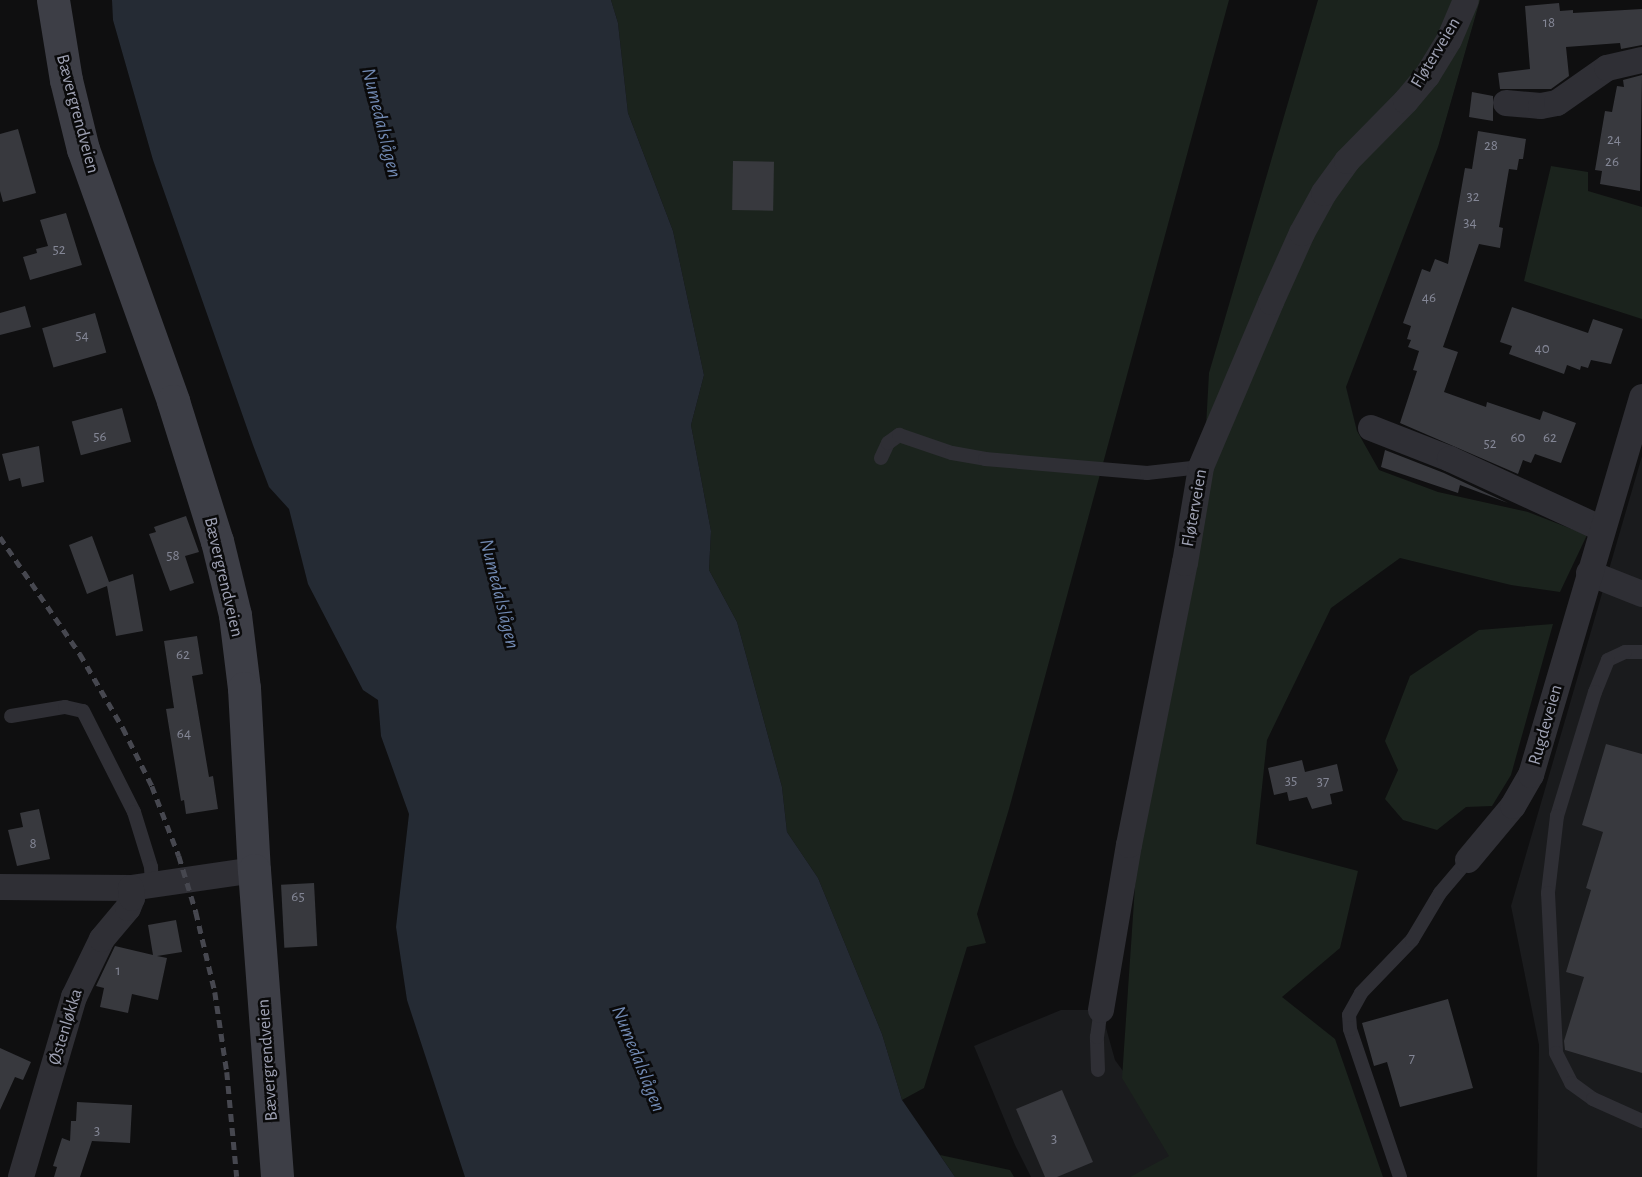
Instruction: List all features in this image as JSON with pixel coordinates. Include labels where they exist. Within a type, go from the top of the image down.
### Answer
[{"type":"main road","name":"Bævergrendveien","points":[[53,0],[66,81],[84,149],[173,401],[226,574],[244,688],[254,870],[277,1177]]},
{"type":"street","name":"Fløterveien","points":[[1101,1010],[1129,845],[1185,563],[1201,467],[1266,312],[1318,203],[1347,161],[1406,101],[1427,76],[1449,40],[1467,0]]},
{"type":"street","points":[[1506,103],[1541,106],[1557,103],[1608,68],[1642,60]]},
{"type":"street","name":"Rugdeveien","points":[[1468,860],[1513,806],[1532,775],[1642,397]]},
{"type":"street","points":[[1371,428],[1471,468],[1602,529]]},
{"type":"street","points":[[1589,573],[1642,594]]},
{"type":"street","points":[[0,887],[141,887],[254,870]]},
{"type":"street","name":"Østenløkka","points":[[21,1177],[78,987],[102,939],[128,908],[132,898],[141,887]]},
{"type":"lane","points":[[881,458],[888,443],[899,435],[952,453],[985,459],[1147,473],[1201,467]]},
{"type":"lane","points":[[1642,652],[1625,652],[1608,660],[1595,692],[1557,816],[1548,893],[1556,1053],[1571,1083],[1593,1099],[1642,1121]]},
{"type":"lane","name":"Østenløkka","points":[[11,716],[65,707],[83,711],[134,812],[151,867],[141,887]]},
{"type":"lane","points":[[1400,1177],[1350,1029],[1349,1015],[1361,993],[1412,940],[1440,893],[1468,860]]},
{"type":"lane","points":[[1098,1070],[1097,1037],[1101,1010]]},
{"type":"shaded area","points":[[611,0],[1229,0],[1009,809],[977,914],[986,943],[967,947],[924,1088],[902,1100],[882,1034],[818,878],[787,832],[782,787],[737,622],[709,570],[711,531],[691,425],[704,375],[673,231],[628,113],[618,23]]},
{"type":"shaded area","points":[[1318,0],[1480,0],[1438,147],[1346,387],[1357,431],[1379,470],[1438,492],[1528,512],[1587,535],[1560,592],[1511,585],[1400,558],[1331,608],[1267,740],[1256,844],[1358,871],[1340,948],[1282,997],[1335,1039],[1383,1177],[1130,1177],[1169,1156],[1122,1078],[1138,842],[1202,499],[1209,373]]},
{"type":"shaded area","points":[[1551,166],[1588,172],[1588,191],[1642,207],[1642,319],[1524,281]]},
{"type":"shaded area","points":[[1642,456],[1642,1177],[1537,1177],[1539,1045],[1511,906]]},
{"type":"shaded area","points":[[1553,624],[1511,775],[1492,806],[1466,807],[1437,830],[1403,820],[1385,799],[1398,770],[1385,741],[1410,676],[1479,630]]},
{"type":"shaded area","points":[[1061,1010],[1101,1010],[1115,1060],[1150,1108],[1179,1177],[1031,1177],[1015,1145],[974,1046]]},
{"type":"shaded area","points":[[940,1155],[1010,1170],[1014,1177],[955,1177]]},
{"type":"water","name":"Numedalslågen","points":[[112,0],[611,0],[618,23],[628,113],[673,231],[704,375],[691,425],[711,531],[709,570],[737,622],[782,787],[787,832],[818,878],[882,1034],[902,1100],[955,1177],[465,1177],[407,1000],[396,927],[409,814],[381,736],[378,700],[363,690],[308,584],[289,509],[269,487],[253,445],[153,160],[113,20]]},
{"type":"building","points":[[1559,3],[1560,11],[1573,10],[1573,13],[1642,9],[1642,45],[1621,49],[1620,43],[1566,47],[1569,76],[1551,89],[1500,89],[1498,73],[1530,69],[1525,6]]},
{"type":"building","points":[[1642,75],[1640,191],[1600,184],[1602,171],[1595,170],[1605,111],[1612,112],[1617,86],[1624,87],[1623,80]]},
{"type":"building","points":[[1472,92],[1493,96],[1493,121],[1469,117]]},
{"type":"building","points":[[18,129],[36,193],[3,202],[0,191],[0,134]]},
{"type":"building","points":[[1478,131],[1526,139],[1523,159],[1519,159],[1517,170],[1509,169],[1499,227],[1503,228],[1500,248],[1479,244],[1443,347],[1458,352],[1444,392],[1486,407],[1487,402],[1540,420],[1543,411],[1576,423],[1561,463],[1535,454],[1531,463],[1523,460],[1518,474],[1400,423],[1417,371],[1413,370],[1419,351],[1408,347],[1411,340],[1407,339],[1411,326],[1403,323],[1422,269],[1430,272],[1435,259],[1448,264],[1465,168],[1472,169]]},
{"type":"building","points":[[733,161],[774,162],[773,211],[732,210]]},
{"type":"building","points":[[66,213],[82,265],[30,280],[23,257],[37,253],[36,249],[48,246],[40,220]]},
{"type":"building","points":[[25,306],[31,327],[0,335],[0,313]]},
{"type":"building","points":[[1512,307],[1588,333],[1593,319],[1623,329],[1611,364],[1591,360],[1588,368],[1581,366],[1580,370],[1567,365],[1564,374],[1509,354],[1512,346],[1500,342]]},
{"type":"building","points":[[95,313],[106,352],[53,368],[42,328]]},
{"type":"building","points":[[122,408],[131,442],[81,455],[72,421]]},
{"type":"building","points":[[39,446],[44,482],[22,487],[20,478],[9,481],[2,454]]},
{"type":"building","points":[[1385,450],[1444,473],[1508,503],[1460,485],[1458,493],[1381,467]]},
{"type":"building","points":[[186,516],[199,552],[185,556],[194,583],[170,591],[149,534],[156,532],[154,527]]},
{"type":"building","points":[[92,536],[109,582],[133,574],[143,631],[116,636],[107,586],[87,594],[69,545]]},
{"type":"building","points":[[197,636],[203,674],[192,676],[209,777],[213,776],[218,809],[186,814],[184,800],[181,801],[166,709],[174,708],[164,641]]},
{"type":"building","points":[[1606,744],[1642,754],[1642,1073],[1565,1050],[1564,1041],[1584,977],[1566,972],[1591,890],[1586,888],[1603,832],[1582,825]]},
{"type":"building","points":[[1302,760],[1305,772],[1337,764],[1343,791],[1330,794],[1332,804],[1312,809],[1307,797],[1289,801],[1287,792],[1274,795],[1268,768]]},
{"type":"building","points":[[39,809],[50,859],[17,866],[8,830],[23,827],[20,813]]},
{"type":"building","points":[[314,883],[317,946],[284,948],[281,885]]},
{"type":"building","points":[[176,920],[182,952],[157,956],[167,958],[158,1000],[132,994],[128,1013],[100,1007],[104,988],[96,986],[115,946],[153,955],[148,925]]},
{"type":"building","points":[[1448,999],[1473,1088],[1400,1107],[1387,1062],[1374,1066],[1362,1023]]},
{"type":"building","points":[[0,1048],[31,1062],[23,1080],[15,1077],[0,1110]]},
{"type":"building","points":[[1062,1090],[1093,1162],[1057,1177],[1045,1177],[1016,1109]]},
{"type":"building","points":[[77,1102],[132,1105],[130,1143],[92,1141],[80,1177],[54,1177],[57,1167],[53,1166],[62,1138],[70,1141],[71,1121],[76,1121]]},
{"type":"railway","points":[[0,537],[80,654],[123,728],[152,786],[179,856],[196,912],[215,992],[227,1072],[237,1177]]}]
